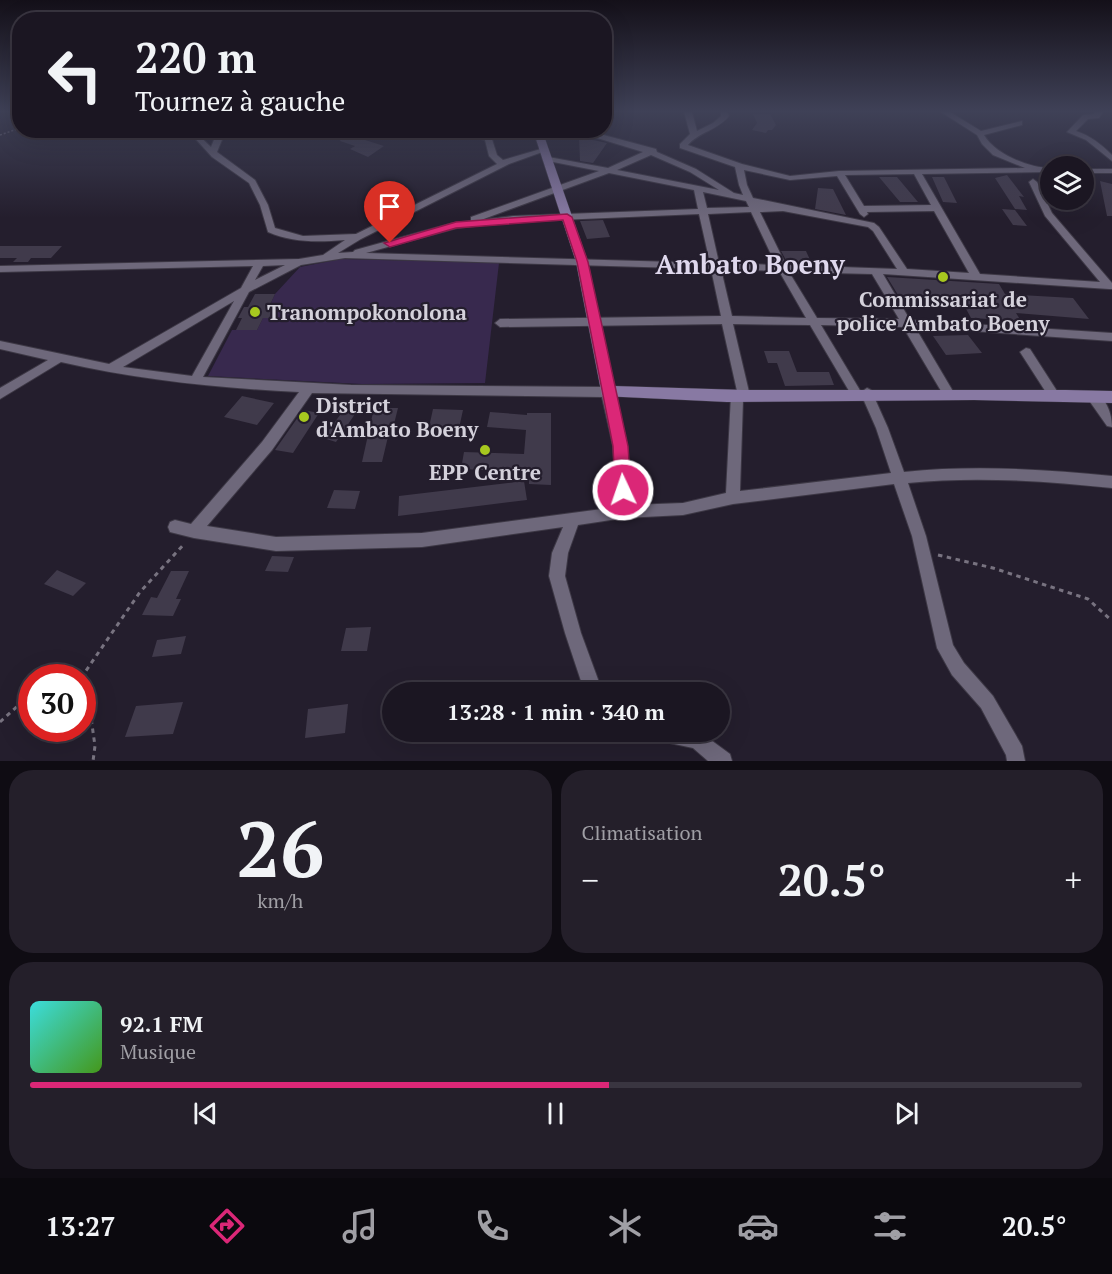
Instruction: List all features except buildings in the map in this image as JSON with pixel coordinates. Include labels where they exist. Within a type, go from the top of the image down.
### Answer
[{"type":"street","points":[[209,148],[258,189],[271,230],[281,236],[303,239],[358,237]]},
{"type":"street","points":[[213,152],[215,148]]},
{"type":"street","points":[[491,148],[493,156],[502,164]]},
{"type":"street","points":[[543,148],[582,262],[620,446],[624,512]]},
{"type":"street","points":[[640,148],[685,165],[752,204]]},
{"type":"street","points":[[686,148],[739,166],[790,177],[839,173],[1040,170]]},
{"type":"street","points":[[988,148],[994,154],[1020,160],[1035,170]]},
{"type":"street","points":[[1101,148],[1112,159]]},
{"type":"street","points":[[345,255],[456,225],[607,171],[653,151]]},
{"type":"street","points":[[327,256],[358,237],[525,154],[545,154],[607,171],[733,195]]},
{"type":"street","points":[[739,166],[743,185],[782,268],[813,321],[862,393],[899,477],[923,554],[945,648],[958,669],[987,702],[1015,753],[1016,761]]},
{"type":"street","points":[[1094,171],[1112,171]]},
{"type":"street","points":[[839,173],[904,272]]},
{"type":"street","points":[[917,173],[976,276]]},
{"type":"street","points":[[1033,182],[1048,214],[1110,286]]},
{"type":"street","points":[[698,189],[740,395],[733,498]]},
{"type":"street","points":[[456,225],[701,210],[752,204],[871,225]]},
{"type":"street","points":[[861,209],[936,208]]},
{"type":"street","points":[[0,268],[299,262],[345,255],[875,270],[1110,286]]},
{"type":"street","points":[[110,369],[245,290],[299,262]]},
{"type":"street","points":[[195,381],[260,263]]},
{"type":"street","points":[[875,270],[948,393]]},
{"type":"street","points":[[500,323],[726,320],[907,322],[1112,337]]},
{"type":"street","points":[[0,345],[110,369],[195,381],[308,389],[740,395],[1053,394],[1112,397]]},
{"type":"street","points":[[1026,352],[1053,394]]},
{"type":"street","points":[[0,394],[60,358]]},
{"type":"street","points":[[194,531],[267,446],[308,389]]},
{"type":"street","points":[[1092,396],[1112,423]]},
{"type":"street","points":[[176,528],[276,544],[422,540],[624,512],[683,509],[733,498],[899,477],[983,474],[1112,482]]},
{"type":"street","points":[[573,519],[560,553],[558,576],[573,633],[590,682]]},
{"type":"street","points":[[698,742],[723,761]]},
{"type":"path","points":[[92,664],[140,592],[173,558],[194,531]]},
{"type":"path","points":[[923,554],[953,557],[1057,588],[1088,599],[1112,621]]},
{"type":"path","points":[[0,722],[18,706]]},
{"type":"path","points":[[93,761],[94,742]]},
{"type":"shaded area","points":[[341,259],[499,263],[485,383],[362,384],[208,376],[232,330],[257,330],[263,318],[269,318],[274,307],[269,307],[275,294],[300,267]]},
{"type":"place","name":"Commissariat de police Ambato Boeny","points":[[943,277]]},
{"type":"place","name":"Tranompokonolona","points":[[255,312]]},
{"type":"place","name":"District d'Ambato Boeny","points":[[304,417]]},
{"type":"place","name":"EPP Centre","points":[[485,450]]},
{"type":"district","name":"Ambato Boeny","points":[[750,264]]},
{"type":"route","points":[[390,243],[456,225],[513,219],[567,217],[582,262],[595,321],[620,446],[623,490]]}]
